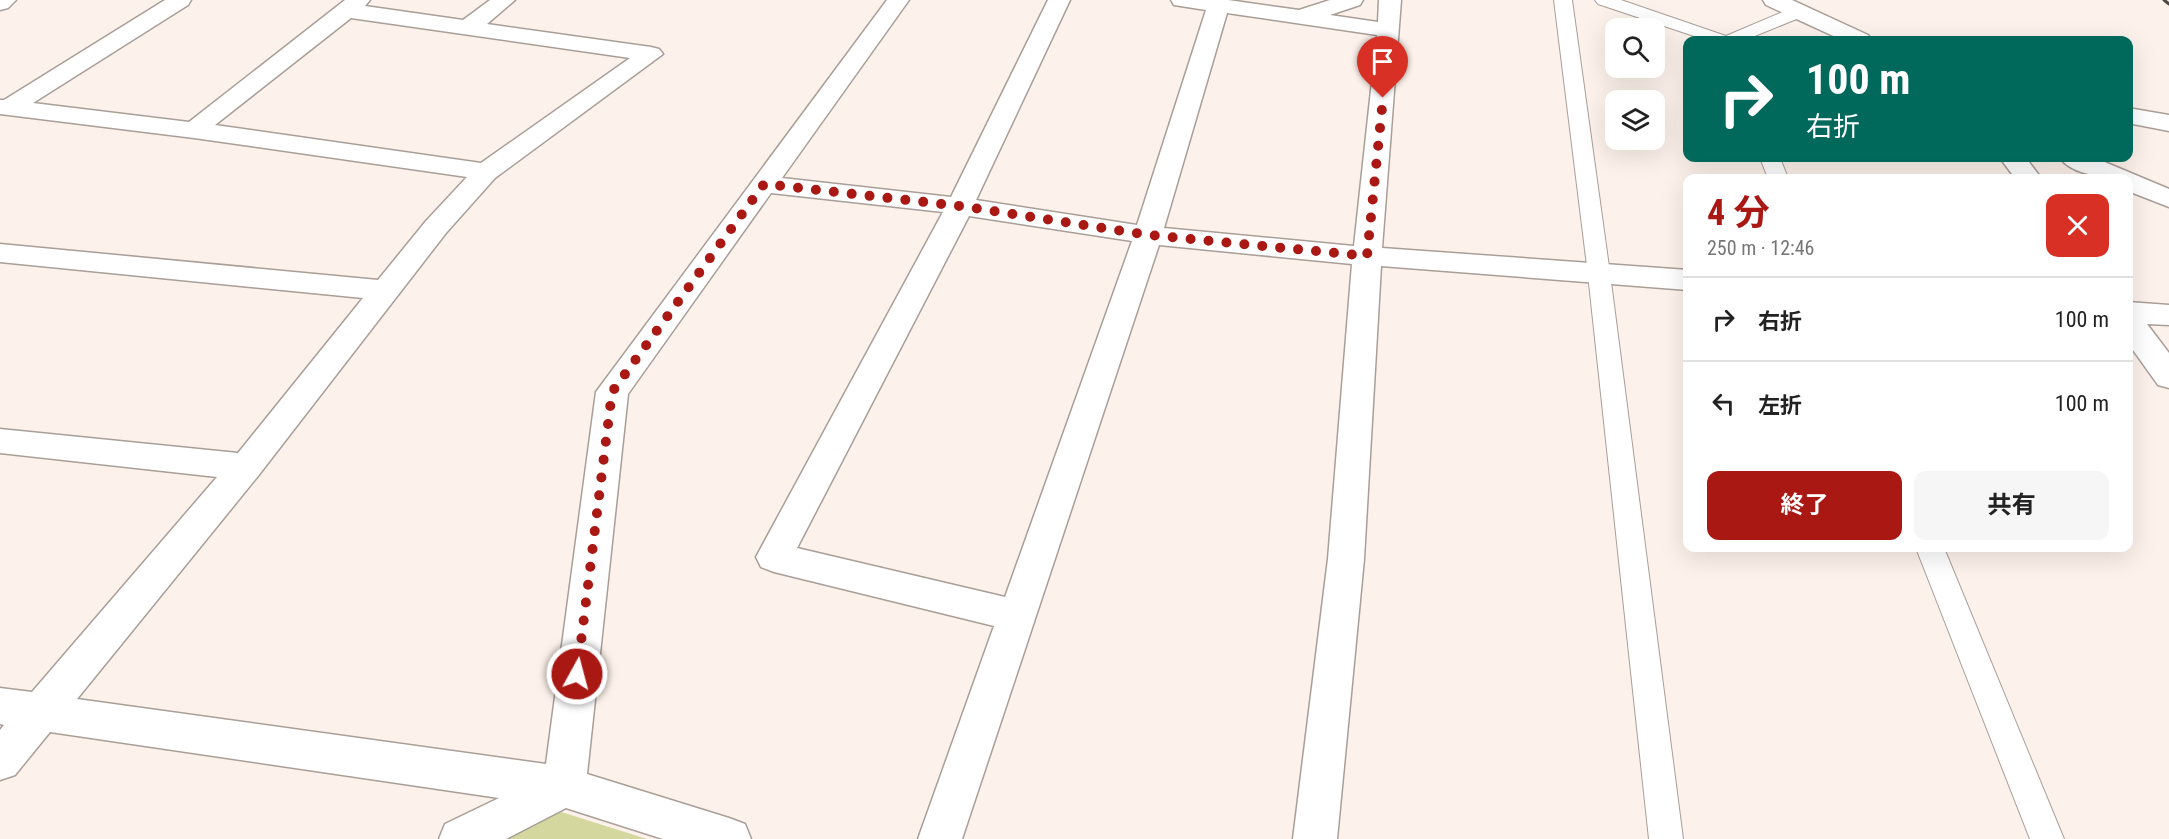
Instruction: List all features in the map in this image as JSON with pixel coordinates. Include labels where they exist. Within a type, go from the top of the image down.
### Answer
[{"type":"street","points":[[0,3],[5,0]]},
{"type":"street","points":[[4,108],[180,0]]},
{"type":"street","points":[[468,28],[504,0]]},
{"type":"street","points":[[564,787],[612,392],[898,0]]},
{"type":"street","points":[[1018,616],[774,557],[960,206],[1059,0]]},
{"type":"street","points":[[1182,0],[1297,19],[1390,15],[1367,256],[1346,559],[1316,839]]},
{"type":"street","points":[[1297,19],[1352,0]]},
{"type":"street","points":[[1774,0],[1851,36]]},
{"type":"street","points":[[0,761],[246,467],[436,227],[486,172],[651,54],[468,28],[352,5],[194,130]]},
{"type":"street","points":[[940,839],[1149,235],[1218,6]]},
{"type":"street","points":[[4,108],[194,130],[486,172]]},
{"type":"street","points":[[2133,116],[2169,123]]},
{"type":"street","points":[[2083,162],[2112,174]]},
{"type":"street","points":[[2133,183],[2169,199]]},
{"type":"street","points":[[764,184],[960,206],[1149,235],[1367,256],[1683,280]]},
{"type":"street","points":[[0,253],[387,291]]},
{"type":"street","points":[[2133,312],[2169,315]]},
{"type":"street","points":[[2133,326],[2169,377]]},
{"type":"street","points":[[0,441],[246,467]]},
{"type":"street","points":[[0,706],[564,787],[729,839]]},
{"type":"street","points":[[461,839],[564,787]]},
{"type":"lane","points":[[1563,0],[1599,274],[1666,839]]},
{"type":"lane","points":[[1604,0],[1710,36]]},
{"type":"lane","points":[[1741,36],[1798,12]]},
{"type":"lane","points":[[1932,552],[2047,839]]},
{"type":"green space","points":[[555,810],[647,839],[497,839]]},
{"type":"railway","points":[[2164,0],[2169,4]]},
{"type":"route","points":[[577,674],[603,448],[612,392],[764,184],[960,206],[1149,235],[1367,256],[1383,98]]}]
